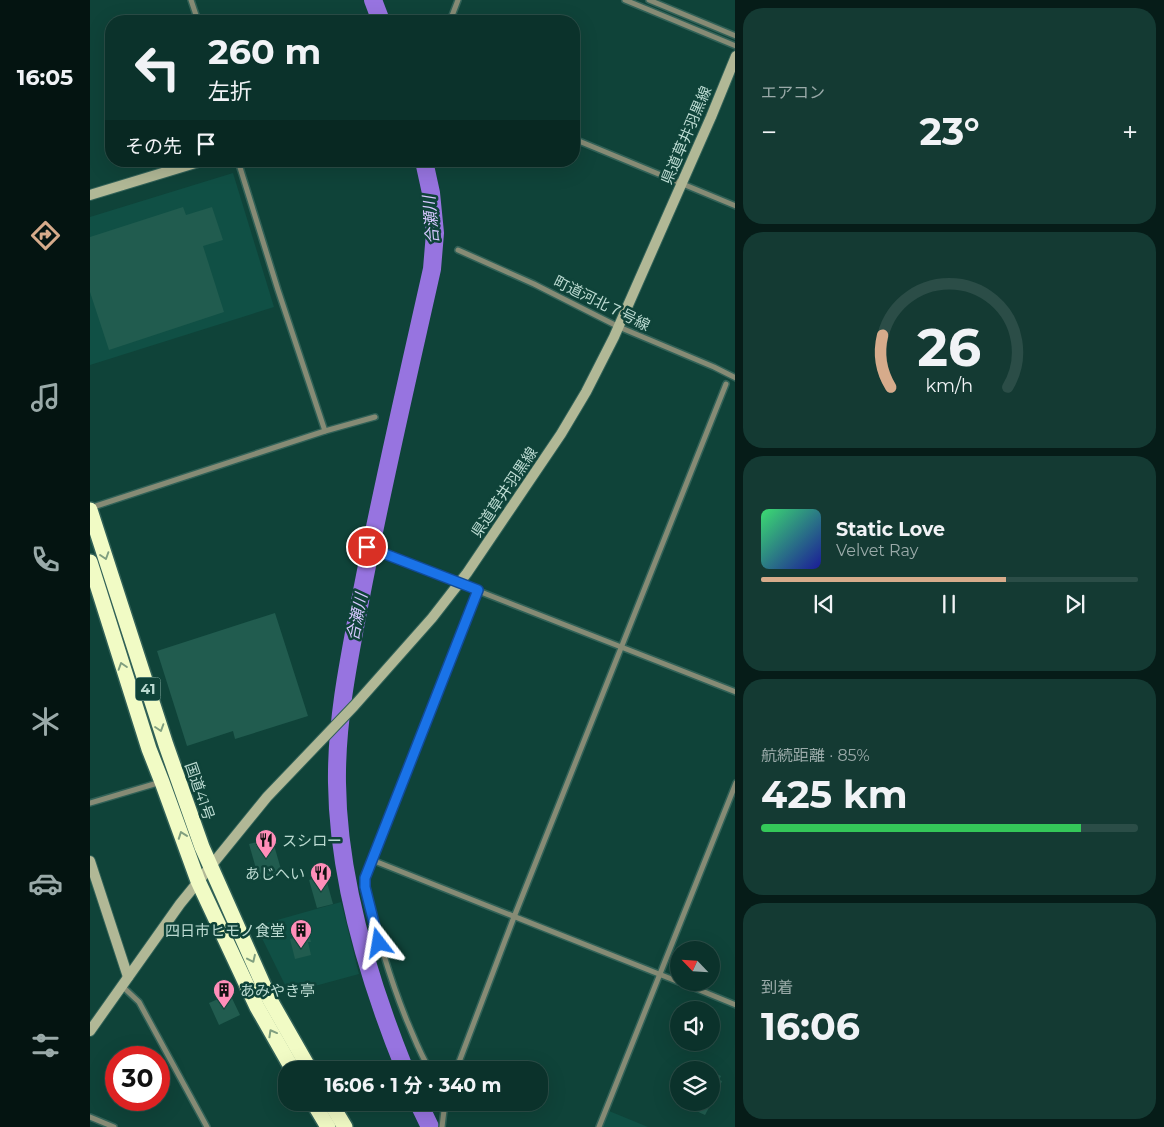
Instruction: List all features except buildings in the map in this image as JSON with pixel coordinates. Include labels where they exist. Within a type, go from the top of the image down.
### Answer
[{"type":"highway","name":"国道41号","points":[[93,508],[166,745],[210,867],[270,1000],[292,1060]]},
{"type":"highway","name":"国道41号","points":[[90,562],[148,749],[198,881],[257,1007],[292,1060]]},
{"type":"highway","points":[[318,1111],[328,1127]]},
{"type":"highway","points":[[335,1111],[345,1127]]},
{"type":"main road","name":"県道草井羽黒線","points":[[90,1031],[198,881],[267,797],[354,706],[432,618],[460,583],[561,434],[586,392],[619,327],[682,185],[735,56]]},
{"type":"main road","points":[[90,195],[182,167]]},
{"type":"main road","points":[[90,861],[125,982]]},
{"type":"street","points":[[191,0],[196,15]]},
{"type":"street","points":[[452,15],[458,0]]},
{"type":"street","points":[[625,0],[735,46]]},
{"type":"street","points":[[648,0],[735,36]]},
{"type":"street","points":[[580,142],[735,206]]},
{"type":"street","points":[[240,167],[325,431]]},
{"type":"street","name":"町道河北７号線","points":[[458,250],[534,284],[619,327],[714,367],[735,378]]},
{"type":"street","points":[[459,1061],[514,917],[726,384]]},
{"type":"street","points":[[93,508],[325,431],[375,417]]},
{"type":"street","points":[[356,543],[735,692]]},
{"type":"street","points":[[425,1061],[401,1005],[379,943],[365,887],[365,878],[478,590]]},
{"type":"street","points":[[90,803],[162,782]]},
{"type":"street","points":[[599,1127],[735,782]]},
{"type":"street","points":[[372,860],[670,978]]},
{"type":"street","points":[[125,982],[139,1002],[207,1127]]},
{"type":"street","points":[[702,991],[734,1004]]},
{"type":"street","points":[[442,1127],[445,1111]]},
{"type":"street","points":[[90,1117],[114,1127]]},
{"type":"shaded area","points":[[233,173],[274,307],[90,365],[90,217]]},
{"type":"shaded area","points":[[341,902],[359,974],[289,993],[256,926]]},
{"type":"shaded area","points":[[609,1111],[648,1127],[603,1127]]},
{"type":"waterway","name":"合瀬川","points":[[373,0],[379,15]]},
{"type":"waterway","name":"合瀬川","points":[[402,1061],[379,1001],[349,893],[339,819],[337,759],[341,711],[362,591],[432,269],[435,233],[431,193],[425,167]]},
{"type":"waterway","name":"合瀬川","points":[[422,1111],[430,1127]]},
{"type":"place","name":"スシロー","points":[[266,859]]},
{"type":"place","name":"あじへい","points":[[321,892]]},
{"type":"place","name":"四日市ヒモノ食堂","points":[[301,949]]},
{"type":"place","name":"あみやき亭","points":[[224,1009]]},
{"type":"route","points":[[367,547],[478,590],[365,878],[365,887],[379,943]]}]
